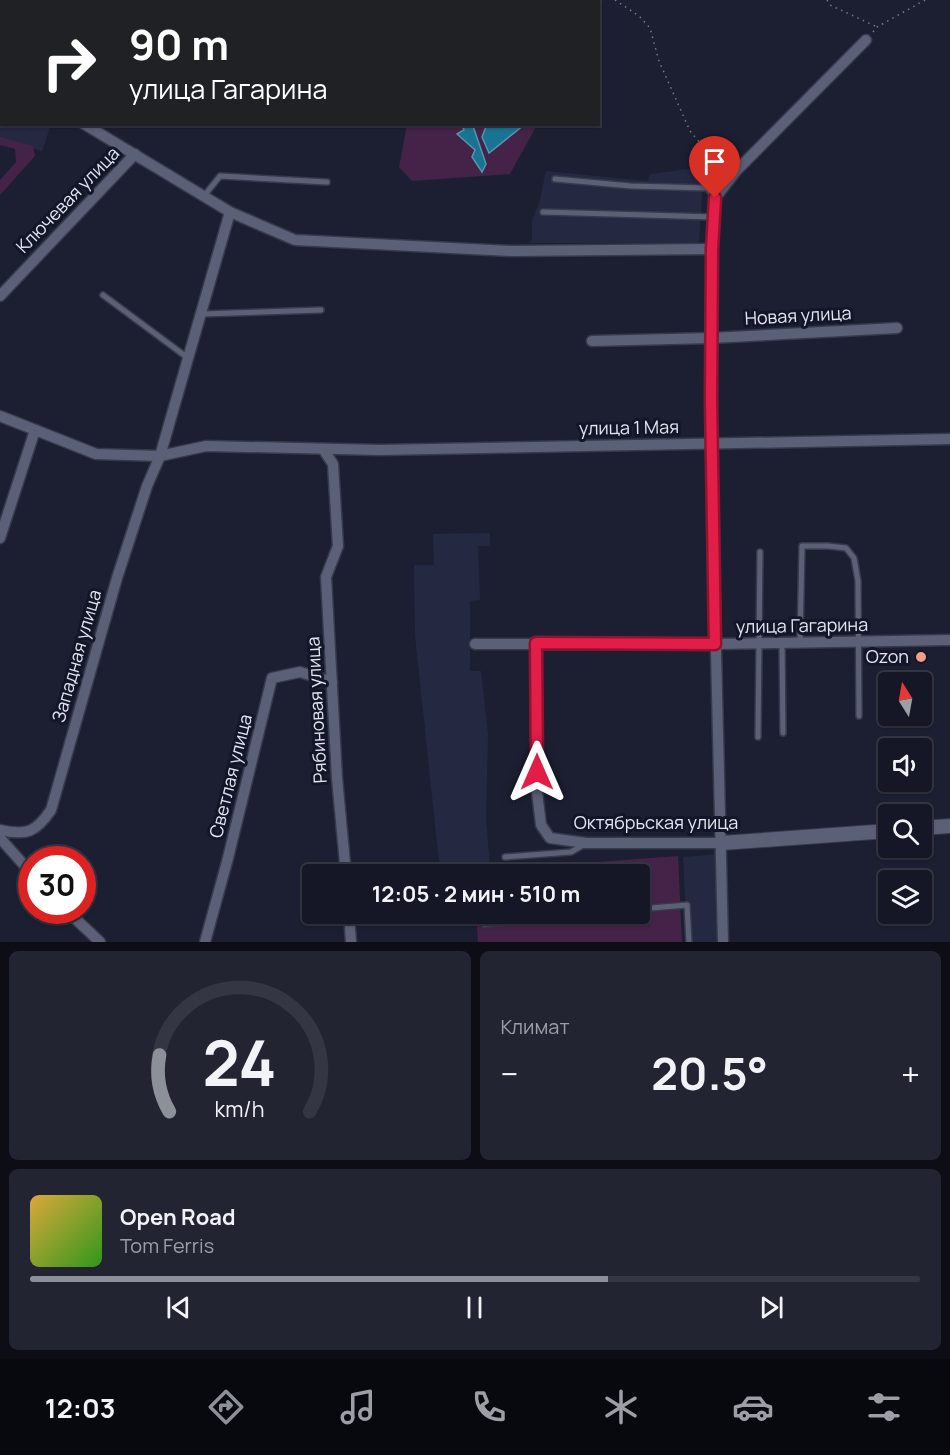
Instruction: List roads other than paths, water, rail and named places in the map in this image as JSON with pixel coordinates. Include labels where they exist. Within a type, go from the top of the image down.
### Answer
[{"type":"street","points":[[723,942],[711,443],[712,249],[715,198],[737,170],[866,40]]},
{"type":"street","points":[[87,126],[230,212],[295,240],[512,251],[712,249]]},
{"type":"street","name":"Ключевая улица","points":[[0,296],[135,154]]},
{"type":"street","name":"Западная улица","points":[[0,830],[23,832],[40,826],[51,810],[117,578],[147,486],[160,456],[230,212]]},
{"type":"street","name":"Новая улица","points":[[592,341],[711,338],[897,328]]},
{"type":"street","name":"улица 1 Мая","points":[[0,416],[96,454],[160,456],[206,446],[380,450],[950,440]]},
{"type":"street","points":[[0,538],[35,430]]},
{"type":"street","name":"Рябиновая улица","points":[[323,449],[333,464],[338,546],[326,577],[345,864]]},
{"type":"street","name":"улица Гагарина","points":[[475,644],[715,644],[950,640]]},
{"type":"street","name":"Октябрьская улица","points":[[536,643],[537,792],[541,825],[550,838],[586,843],[722,843],[878,832]]},
{"type":"street","name":"Светлая улица","points":[[205,942],[272,678],[300,672],[332,682]]},
{"type":"street","points":[[932,827],[950,826]]},
{"type":"street","points":[[0,837],[18,858]]},
{"type":"street","points":[[81,924],[100,942]]},
{"type":"street","points":[[350,924],[351,942]]},
{"type":"lane","points":[[204,196],[220,176],[327,182]]},
{"type":"lane","points":[[555,179],[631,186],[707,188],[715,198]]},
{"type":"lane","points":[[543,212],[714,217]]},
{"type":"lane","points":[[103,295],[188,358]]},
{"type":"lane","points":[[201,314],[321,310]]},
{"type":"lane","points":[[800,642],[802,546],[846,548],[854,558],[858,581],[859,716]]},
{"type":"lane","points":[[758,737],[760,552]]},
{"type":"lane","points":[[782,643],[783,733]]},
{"type":"lane","points":[[505,857],[571,852],[586,843]]},
{"type":"lane","points":[[650,908],[687,905],[690,942]]},
{"type":"place","name":"Ozon","points":[[921,657]]}]
